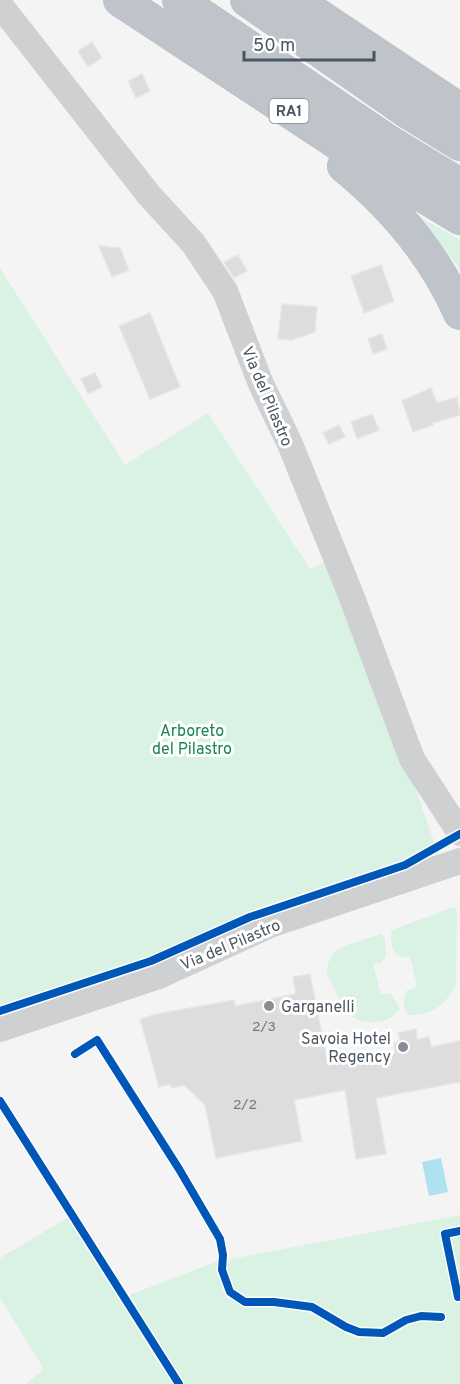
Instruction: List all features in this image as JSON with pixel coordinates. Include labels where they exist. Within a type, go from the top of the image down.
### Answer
[{"type":"highway","name":"RA1","points":[[120,0],[365,161],[460,218]]},
{"type":"highway","points":[[179,0],[389,142],[460,185]]},
{"type":"highway","points":[[247,0],[408,112],[460,144]]},
{"type":"highway","points":[[295,0],[460,110]]},
{"type":"highway","points":[[224,68],[354,174],[409,229],[437,269],[460,313]]},
{"type":"street","name":"Via del Pilastro","points":[[0,5],[149,195],[193,243],[225,291],[261,384],[290,444],[351,594],[412,759],[460,833]]},
{"type":"street","name":"Via del Pilastro","points":[[0,1029],[159,976],[270,925],[460,861]]},
{"type":"green space","points":[[418,216],[460,240],[460,269]]},
{"type":"green space","name":"Arboreto del Pilastro","points":[[0,268],[125,465],[208,413],[310,569],[328,560],[412,778],[439,857],[158,965],[0,1020]]},
{"type":"green space","points":[[454,907],[457,910],[456,984],[448,998],[431,1011],[409,1015],[404,1006],[405,997],[407,990],[417,985],[410,957],[400,956],[394,950],[391,941],[392,930]]},
{"type":"green space","points":[[381,934],[385,941],[386,956],[381,963],[373,964],[381,994],[390,993],[400,1008],[384,1021],[363,1022],[353,1017],[340,1000],[327,974],[328,965],[331,956],[339,949]]},
{"type":"green space","points":[[72,1215],[124,1297],[216,1262],[460,1215],[460,1384],[26,1384],[44,1369],[0,1298],[0,1258]]},
{"type":"water","points":[[441,1158],[448,1192],[429,1196],[422,1162]]},
{"type":"building","points":[[92,42],[102,58],[88,67],[78,51]]},
{"type":"building","points":[[142,74],[150,91],[136,98],[128,81]]},
{"type":"building","points":[[99,246],[120,248],[129,270],[112,277]]},
{"type":"building","points":[[238,255],[247,271],[234,278],[224,262]]},
{"type":"building","points":[[381,265],[394,301],[364,313],[351,276]]},
{"type":"building","points":[[282,304],[317,307],[315,332],[292,340],[278,339]]},
{"type":"building","points":[[150,313],[180,387],[150,399],[119,326]]},
{"type":"building","points":[[382,334],[387,349],[373,354],[368,339]]},
{"type":"building","points":[[95,373],[102,387],[88,394],[81,379]]},
{"type":"building","points":[[431,388],[437,403],[457,397],[460,415],[432,423],[433,425],[413,432],[402,401]]},
{"type":"building","points":[[372,414],[379,430],[357,439],[351,422]]},
{"type":"building","points":[[339,425],[345,437],[329,444],[323,433]]},
{"type":"building","points":[[310,974],[328,1065],[395,1053],[394,1043],[400,1041],[398,1033],[416,1029],[417,1040],[429,1036],[431,1047],[460,1041],[460,1082],[376,1098],[386,1154],[356,1159],[345,1090],[294,1100],[302,1141],[216,1158],[205,1105],[184,1085],[172,1088],[170,1084],[159,1087],[140,1019],[234,1000],[235,1006],[296,994],[293,977]]},
{"type":"cycle path","points":[[0,1011],[151,961],[250,917],[405,865],[460,834]]},
{"type":"cycle path","points":[[75,1054],[97,1040],[179,1169],[220,1239],[223,1255],[222,1270],[230,1292],[245,1302],[274,1302],[312,1307],[359,1332],[383,1333],[406,1320],[421,1316],[441,1317]]},
{"type":"cycle path","points":[[0,1101],[179,1384]]},
{"type":"cycle path","points":[[458,1297],[445,1234],[460,1231]]},
{"type":"place","name":"Garganelli","points":[[269,1006]]},
{"type":"place","name":"Savoia Hotel Regency","points":[[403,1047]]}]
